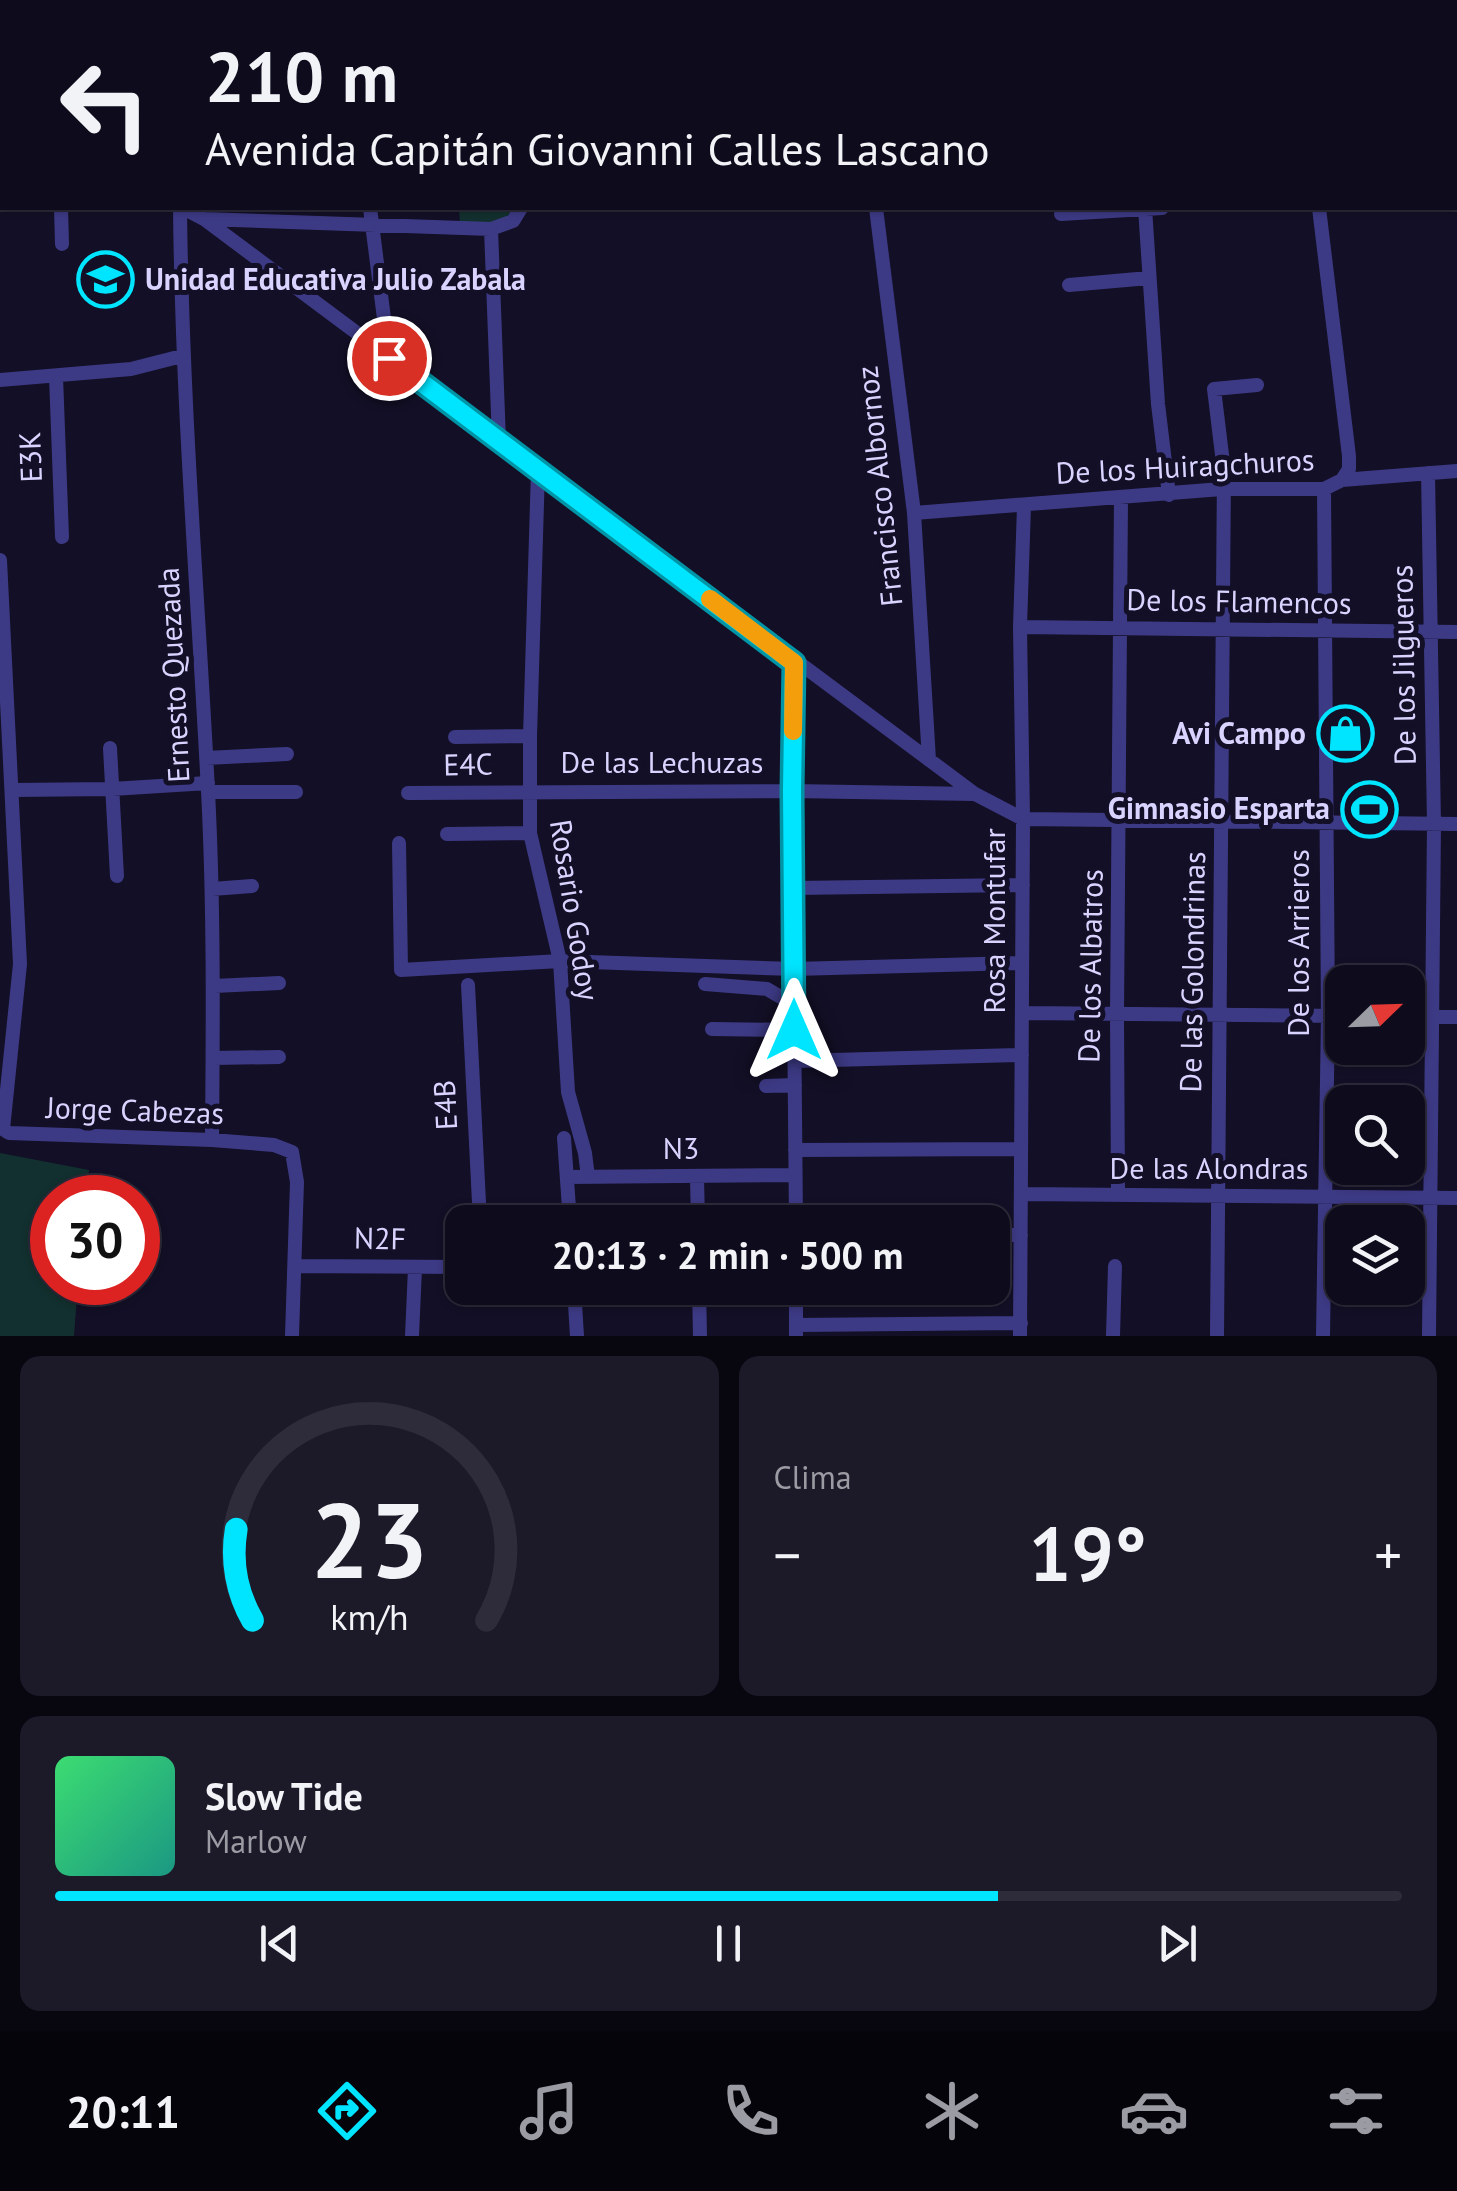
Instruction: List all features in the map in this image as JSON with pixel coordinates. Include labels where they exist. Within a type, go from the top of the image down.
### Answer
[{"type":"street","points":[[61,210],[62,244]]},
{"type":"street","name":"Ernesto Quezada","points":[[181,210],[182,356],[212,888],[212,1140]]},
{"type":"street","points":[[185,210],[204,219],[794,663],[975,794],[1023,819],[1457,824]]},
{"type":"street","points":[[204,219],[371,215],[491,229],[512,222],[520,210]]},
{"type":"street","name":"Francisco Albornoz","points":[[876,210],[914,513],[929,760]]},
{"type":"street","points":[[1061,214],[1117,210]]},
{"type":"street","points":[[1145,210],[1169,495]]},
{"type":"street","points":[[1320,210],[1349,456],[1349,469],[1342,480]]},
{"type":"street","points":[[371,215],[389,358]]},
{"type":"street","points":[[240,246],[236,232],[246,220]]},
{"type":"street","points":[[491,229],[499,440]]},
{"type":"street","points":[[1070,285],[1149,278]]},
{"type":"street","points":[[0,380],[131,369],[182,356]]},
{"type":"street","name":"E3K","points":[[56,376],[62,537]]},
{"type":"street","name":"De las Golondrinas","points":[[1217,1336],[1224,471],[1214,389],[1257,384]]},
{"type":"street","name":"Rosario Godoy","points":[[538,470],[530,833],[560,961],[568,1092],[588,1177]]},
{"type":"street","name":"De los Huiragchuros","points":[[914,513],[1222,489],[1324,489],[1342,480],[1457,471]]},
{"type":"street","name":"De los Jilgueros","points":[[1428,473],[1434,824],[1429,1336]]},
{"type":"street","name":"De los Arrieros","points":[[1324,489],[1327,823],[1333,965]]},
{"type":"street","name":"De los Albatros","points":[[1118,1196],[1121,497]]},
{"type":"street","name":"Rosa Montufar","points":[[1020,1330],[1020,626],[1024,506]]},
{"type":"street","name":"Jorge Cabezas","points":[[0,560],[20,964],[6,1038],[2,1124],[9,1134],[212,1140],[274,1146],[292,1152],[296,1182],[292,1336]]},
{"type":"street","name":"De los Flamencos","points":[[1020,626],[1457,632]]},
{"type":"street","points":[[794,663],[796,1205]]},
{"type":"street","points":[[455,737],[530,736]]},
{"type":"street","points":[[110,748],[117,876]]},
{"type":"street","points":[[206,758],[287,754]]},
{"type":"street","points":[[12,790],[208,787],[296,792]]},
{"type":"street","name":"De las Lechuzas","points":[[528,791],[975,794]]},
{"type":"street","name":"E4C","points":[[408,794],[528,791]]},
{"type":"street","points":[[447,834],[530,833]]},
{"type":"street","points":[[398,842],[401,970],[560,961],[794,969],[1022,963]]},
{"type":"street","points":[[794,888],[1022,885]]},
{"type":"street","points":[[212,888],[252,886]]},
{"type":"street","points":[[214,986],[278,983]]},
{"type":"street","points":[[705,984],[767,988],[784,999],[794,998]]},
{"type":"street","name":"E4B","points":[[468,985],[479,1205]]},
{"type":"street","points":[[1022,1013],[1325,1016]]},
{"type":"street","points":[[1425,1017],[1457,1017]]},
{"type":"street","points":[[712,1029],[794,1030]]},
{"type":"street","points":[[795,1061],[1022,1055]]},
{"type":"street","points":[[212,1058],[279,1057]]},
{"type":"street","name":"De los Arrieros","points":[[1323,1336],[1324,1197],[1332,1065]]},
{"type":"street","points":[[766,1086],[795,1085]]},
{"type":"street","points":[[564,1138],[569,1205]]},
{"type":"street","points":[[795,1150],[1022,1149]]},
{"type":"street","name":"N3","points":[[567,1177],[796,1176]]},
{"type":"street","points":[[697,1177],[698,1205]]},
{"type":"street","name":"De las Alondras","points":[[1021,1194],[1457,1198]]},
{"type":"street","points":[[1010,1235],[1021,1235]]},
{"type":"street","name":"N2F","points":[[296,1266],[445,1267]]},
{"type":"street","points":[[1113,1336],[1115,1266]]},
{"type":"street","points":[[412,1336],[414,1268]]},
{"type":"street","points":[[575,1305],[578,1336]]},
{"type":"street","points":[[699,1305],[700,1336]]},
{"type":"street","points":[[796,1330],[1020,1330]]},
{"type":"green space","points":[[459,210],[512,210],[505,221],[460,225]]},
{"type":"green space","points":[[0,1153],[89,1170],[88,1175],[30,1175],[30,1305],[76,1305],[74,1336],[0,1336]]},
{"type":"slow traffic","points":[[710,599],[794,663],[793,731]]},
{"type":"place","name":"Unidad Educativa Julio Zabala","points":[[106,280]]},
{"type":"place","name":"Avi Campo","points":[[1345,734]]},
{"type":"place","name":"Gimnasio Esparta","points":[[1369,809]]},
{"type":"route","points":[[389,358],[794,663],[794,1030]]}]
